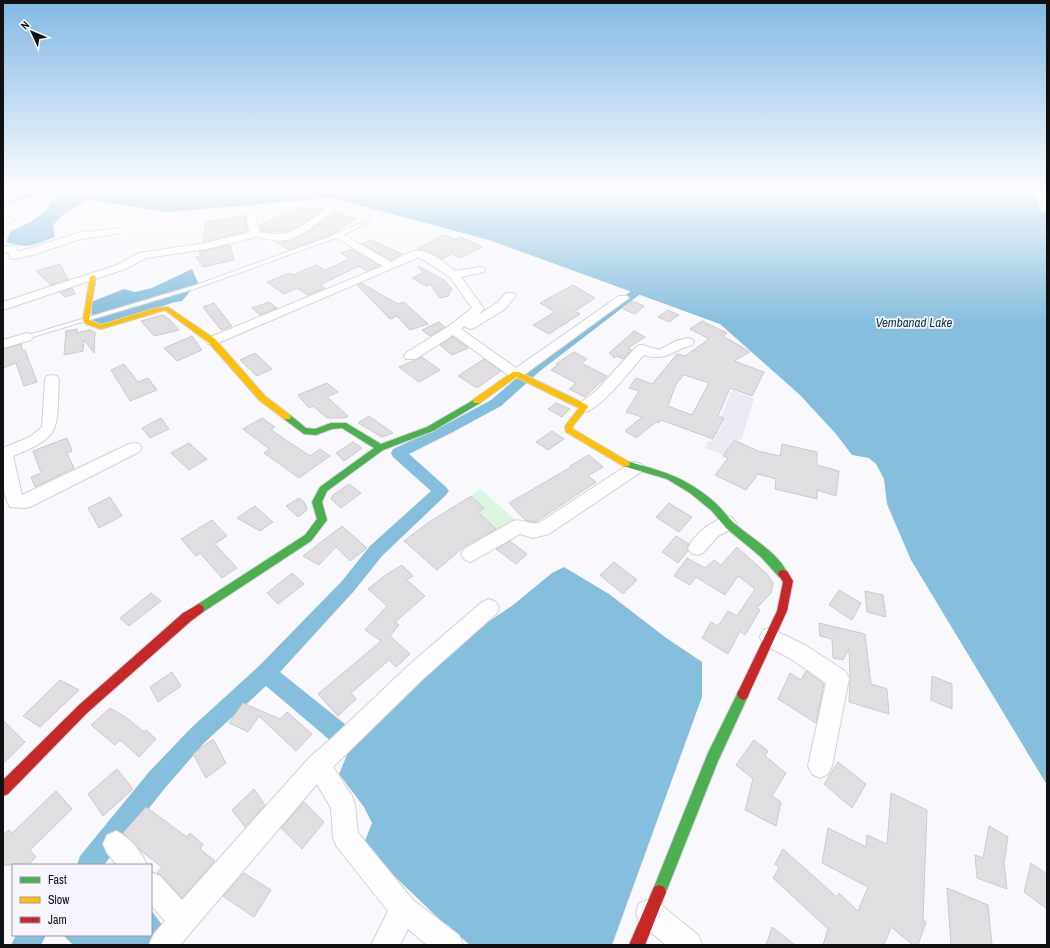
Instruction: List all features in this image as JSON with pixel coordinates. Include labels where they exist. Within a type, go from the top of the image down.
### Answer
[{"type":"street","points":[[3,249],[12,248],[14,256],[28,253],[80,235],[96,233]]},
{"type":"street","points":[[3,306],[121,267],[143,255],[206,246],[256,234],[276,239],[293,236],[297,233]]},
{"type":"street","points":[[339,235],[391,266]]},
{"type":"street","points":[[212,341],[391,266],[416,254],[421,254],[428,257],[454,275],[478,309],[456,331]]},
{"type":"street","points":[[454,275],[480,270]]},
{"type":"street","points":[[93,277],[86,320],[88,323],[101,327],[158,309],[166,308],[212,341],[262,398],[304,431],[316,432],[331,426],[343,425],[380,448]]},
{"type":"street","points":[[411,356],[501,306],[510,296]]},
{"type":"street","points":[[3,789],[83,708],[187,617],[308,538],[322,520],[317,502],[324,489],[380,448],[430,429],[521,377],[623,298]]},
{"type":"street","points":[[456,331],[521,377],[584,407]]},
{"type":"street","points":[[3,344],[26,338]]},
{"type":"street","points":[[637,945],[713,758],[782,611],[788,581],[778,565],[727,523],[716,509],[692,488],[670,477],[649,470],[635,468],[626,464],[569,430],[569,426],[584,407],[601,394],[642,350],[658,355],[678,344],[688,342]]},
{"type":"street","points":[[52,379],[49,427],[47,431],[37,439],[4,454],[14,501],[19,503],[24,502],[134,448]]},
{"type":"street","points":[[470,554],[518,526],[533,530],[543,529],[635,468]]},
{"type":"street","points":[[696,548],[712,531],[727,523]]},
{"type":"street","points":[[163,945],[182,921],[330,754],[417,670],[490,608]]},
{"type":"street","points":[[770,637],[798,652],[820,668],[838,678],[820,766]]},
{"type":"street","points":[[330,754],[343,805],[346,838],[404,909],[449,945]]},
{"type":"street","points":[[116,844],[133,864]]},
{"type":"street","points":[[152,886],[182,921]]},
{"type":"street","points":[[386,945],[404,909]]},
{"type":"street","points":[[649,913],[688,945]]},
{"type":"lane","points":[[26,338],[195,287],[343,233]]},
{"type":"shaded area","points":[[732,390],[754,399],[741,441],[733,439],[724,455],[705,448],[708,441],[714,441],[725,418],[721,416]]},
{"type":"green space","points":[[480,489],[519,523],[500,533],[488,521],[479,527],[470,517],[483,508],[471,496]]},
{"type":"water","name":"Vembanad Lake","points":[[10,233],[54,233],[55,237],[26,246],[6,242]]},
{"type":"water","name":"Vembanad Lake","points":[[464,233],[1047,233],[1047,785],[911,560],[887,504],[884,479],[876,464],[869,458],[852,455],[836,434],[800,395],[720,324],[489,240]]},
{"type":"water","points":[[192,269],[199,285],[92,317],[91,302],[124,289],[135,292],[152,288]]},
{"type":"water","points":[[192,289],[182,301],[104,325],[91,320]]},
{"type":"water","points":[[564,567],[609,594],[665,637],[702,662],[702,697],[612,945],[470,945],[436,916],[363,846],[372,823],[364,807],[339,774],[349,750],[462,640],[513,605],[552,573]]},
{"type":"water","points":[[152,911],[168,933],[158,945],[73,945],[64,936],[152,936]]},
{"type":"building","points":[[204,233],[239,233],[203,242]]},
{"type":"building","points":[[305,233],[333,233],[289,250],[276,242],[291,240]]},
{"type":"building","points":[[444,235],[455,239],[460,237],[482,247],[461,258],[452,254],[442,259],[432,253],[417,249]]},
{"type":"building","points":[[371,240],[402,254],[391,260],[362,244]]},
{"type":"building","points":[[230,245],[234,260],[203,267],[196,257],[201,257],[199,252]]},
{"type":"building","points":[[351,249],[380,266],[366,271],[359,266],[320,285],[325,288],[308,295],[297,288],[284,294],[267,282],[290,273],[293,275],[316,265],[325,270],[349,259],[341,253]]},
{"type":"building","points":[[60,264],[68,279],[51,285],[36,271]]},
{"type":"building","points":[[418,266],[444,280],[452,289],[448,296],[440,298],[430,284],[426,286],[412,278],[423,273]]},
{"type":"building","points":[[361,283],[398,304],[404,302],[428,324],[410,330],[397,316],[390,319],[357,285]]},
{"type":"building","points":[[573,285],[595,298],[575,311],[580,314],[549,334],[533,325],[555,312],[540,303]]},
{"type":"building","points":[[72,288],[75,294],[65,297],[60,293]]},
{"type":"building","points":[[632,301],[644,306],[635,314],[623,309]]},
{"type":"building","points":[[269,302],[277,308],[260,315],[252,308]]},
{"type":"building","points":[[214,303],[232,326],[221,330],[203,307]]},
{"type":"building","points":[[668,310],[679,315],[669,322],[658,317]]},
{"type":"building","points":[[163,315],[179,330],[154,336],[141,321]]},
{"type":"building","points":[[702,321],[727,333],[723,336],[750,352],[734,361],[764,372],[752,396],[730,388],[718,416],[724,418],[713,439],[661,420],[659,423],[656,422],[636,438],[625,431],[642,417],[626,412],[639,391],[629,388],[636,378],[652,384],[677,354],[685,356],[709,339],[690,329]],"holes":[[[684,375],[709,383],[692,415],[668,406],[676,384]]]},
{"type":"building","points":[[439,322],[445,327],[430,336],[422,330]]},
{"type":"building","points":[[77,329],[77,333],[89,330],[95,332],[94,353],[84,340],[83,351],[64,355],[66,331]]},
{"type":"building","points":[[634,331],[645,337],[628,348],[632,350],[623,359],[617,356],[614,358],[609,353]]},
{"type":"building","points":[[192,336],[202,350],[177,361],[164,348]]},
{"type":"building","points":[[453,337],[468,348],[452,355],[440,345]]},
{"type":"building","points":[[21,344],[23,351],[25,350],[37,382],[24,386],[16,363],[3,368],[3,349]]},
{"type":"building","points":[[574,352],[587,359],[581,363],[607,376],[585,397],[569,389],[576,383],[551,370],[558,365],[556,364]]},
{"type":"building","points":[[255,353],[272,369],[257,376],[240,360]]},
{"type":"building","points":[[422,357],[440,370],[419,382],[399,367]]},
{"type":"building","points":[[484,359],[501,371],[477,388],[458,376]]},
{"type":"building","points":[[124,364],[138,382],[148,378],[157,390],[130,401],[111,370]]},
{"type":"building","points":[[327,383],[338,392],[327,397],[348,416],[344,418],[327,418],[313,406],[309,408],[298,395]]},
{"type":"building","points":[[556,403],[570,409],[562,417],[548,409]]},
{"type":"building","points":[[369,416],[393,433],[382,437],[358,423]]},
{"type":"building","points":[[161,418],[169,429],[150,438],[142,428]]},
{"type":"building","points":[[262,418],[275,427],[271,430],[310,456],[320,449],[330,456],[299,478],[264,453],[269,449],[243,429]]},
{"type":"building","points":[[552,431],[564,439],[548,450],[536,442]]},
{"type":"building","points":[[67,438],[72,451],[67,453],[74,468],[35,487],[31,477],[41,473],[33,451]]},
{"type":"building","points":[[734,440],[758,451],[780,456],[782,444],[817,452],[817,465],[839,471],[836,496],[817,490],[817,499],[775,489],[776,479],[758,474],[746,490],[715,475],[728,458],[723,456]]},
{"type":"building","points":[[353,442],[362,448],[344,461],[336,453]]},
{"type":"building","points":[[189,443],[207,459],[189,470],[171,453]]},
{"type":"building","points":[[589,455],[603,467],[588,476],[596,482],[536,522],[525,520],[509,503],[571,467],[570,466]]},
{"type":"building","points":[[349,484],[361,493],[341,508],[331,499],[333,495]]},
{"type":"building","points":[[471,496],[484,508],[478,512],[496,529],[465,546],[437,570],[404,541],[429,522]]},
{"type":"building","points":[[110,497],[122,516],[99,528],[88,508]]},
{"type":"building","points":[[299,498],[305,503],[307,510],[298,517],[286,506]]},
{"type":"building","points":[[669,503],[692,517],[679,532],[656,517]]},
{"type":"building","points":[[255,506],[273,522],[260,531],[237,518]]},
{"type":"building","points":[[212,520],[227,536],[215,544],[237,568],[222,578],[200,553],[196,556],[181,539]]},
{"type":"building","points":[[342,526],[367,548],[350,561],[336,547],[319,565],[303,556]]},
{"type":"building","points":[[676,536],[689,544],[687,547],[688,551],[678,563],[662,552]]},
{"type":"building","points":[[510,541],[527,554],[516,564],[496,549]]},
{"type":"building","points":[[737,547],[767,574],[773,583],[771,593],[757,608],[760,610],[745,635],[740,631],[728,654],[702,638],[711,622],[718,626],[728,611],[737,616],[755,589],[738,576],[725,595],[696,577],[690,585],[674,576],[687,558],[705,568],[714,560],[721,565]]},
{"type":"building","points":[[614,562],[637,580],[623,594],[600,575]]},
{"type":"building","points":[[402,565],[413,576],[407,580],[425,596],[395,622],[399,625],[390,636],[410,654],[396,667],[389,660],[351,693],[356,699],[338,716],[318,694],[381,641],[365,630],[387,606],[368,589],[387,574]]},
{"type":"building","points":[[292,573],[304,584],[278,604],[267,593]]},
{"type":"building","points":[[839,590],[861,603],[852,620],[829,605]]},
{"type":"building","points":[[865,591],[883,595],[886,617],[867,612]]},
{"type":"building","points":[[151,593],[161,601],[129,626],[120,618]]},
{"type":"building","points":[[819,623],[865,634],[871,684],[887,689],[889,714],[849,702],[849,649],[843,660],[833,658],[832,639],[820,636]]},
{"type":"building","points":[[806,671],[824,684],[816,723],[778,699],[790,673],[801,680]]},
{"type":"building","points":[[172,672],[181,686],[158,702],[150,687]]},
{"type":"building","points":[[932,676],[952,684],[952,709],[931,700]]},
{"type":"building","points":[[60,680],[79,690],[40,727],[23,716]]},
{"type":"building","points":[[243,703],[280,719],[287,712],[312,734],[296,751],[259,716],[248,732],[229,723]]},
{"type":"building","points":[[110,708],[127,718],[144,732],[146,730],[156,739],[139,757],[120,740],[115,745],[91,725]]},
{"type":"building","points":[[3,720],[25,742],[3,764]]},
{"type":"building","points":[[213,739],[226,763],[206,778],[193,754]]},
{"type":"building","points":[[754,740],[768,751],[765,756],[786,773],[772,796],[781,802],[776,826],[745,810],[753,779],[736,765]]},
{"type":"building","points":[[838,762],[866,784],[852,808],[824,784]]},
{"type":"building","points":[[117,769],[133,789],[103,816],[88,794]]},
{"type":"building","points":[[254,789],[265,805],[245,827],[232,810]]},
{"type":"building","points":[[56,791],[72,809],[30,850],[36,857],[29,864],[3,865],[3,835],[9,830],[12,833]]},
{"type":"building","points":[[891,793],[927,810],[923,920],[926,922],[918,945],[913,945],[891,927],[884,945],[823,945],[828,929],[773,878],[779,868],[775,864],[783,849],[837,897],[839,893],[858,911],[868,887],[822,863],[828,828],[866,847],[867,835],[887,844]]},
{"type":"building","points":[[304,802],[324,822],[302,849],[281,828]]},
{"type":"building","points":[[146,807],[187,837],[190,833],[203,844],[200,849],[215,861],[182,898],[161,875],[157,873],[162,867],[141,851],[123,833]]},
{"type":"building","points":[[989,826],[1008,837],[1004,863],[1007,889],[977,878],[975,855],[983,858]]},
{"type":"building","points":[[1031,863],[1047,874],[1047,909],[1024,892]]},
{"type":"building","points":[[244,873],[271,890],[254,917],[223,896]]},
{"type":"building","points":[[947,888],[988,905],[992,945],[951,945]]},
{"type":"building","points":[[772,927],[795,945],[766,945]]},
{"type":"waterway","points":[[266,673],[348,586],[376,551],[441,491],[398,453],[448,429],[496,403],[536,368],[635,293]]},
{"type":"waterway","points":[[90,864],[157,780],[198,735],[266,673]]},
{"type":"waterway","points":[[266,673],[353,745]]},
{"type":"waterway","points":[[24,945],[32,936]]},
{"type":"traffic: fast","points":[[287,417],[304,431],[316,432],[331,426],[343,425],[380,448],[430,429],[477,401]]},
{"type":"traffic: fast","points":[[199,609],[308,538],[322,520],[317,502],[323,489],[380,448]]},
{"type":"traffic: fast","points":[[626,464],[670,477],[694,491],[715,508],[729,525],[772,560],[783,574]]},
{"type":"traffic: fast","points":[[659,892],[713,758],[743,694]]},
{"type":"traffic: slow","points":[[93,277],[86,320],[88,323],[101,327],[158,309],[166,308],[212,341],[262,398],[287,417]]},
{"type":"traffic: slow","points":[[477,401],[516,374],[584,407],[569,426],[569,430],[626,464]]},
{"type":"traffic: jam","points":[[743,694],[782,611],[788,581],[783,574]]},
{"type":"traffic: jam","points":[[3,789],[83,709],[187,617],[199,609]]},
{"type":"traffic: jam","points":[[637,945],[659,892]]}]
